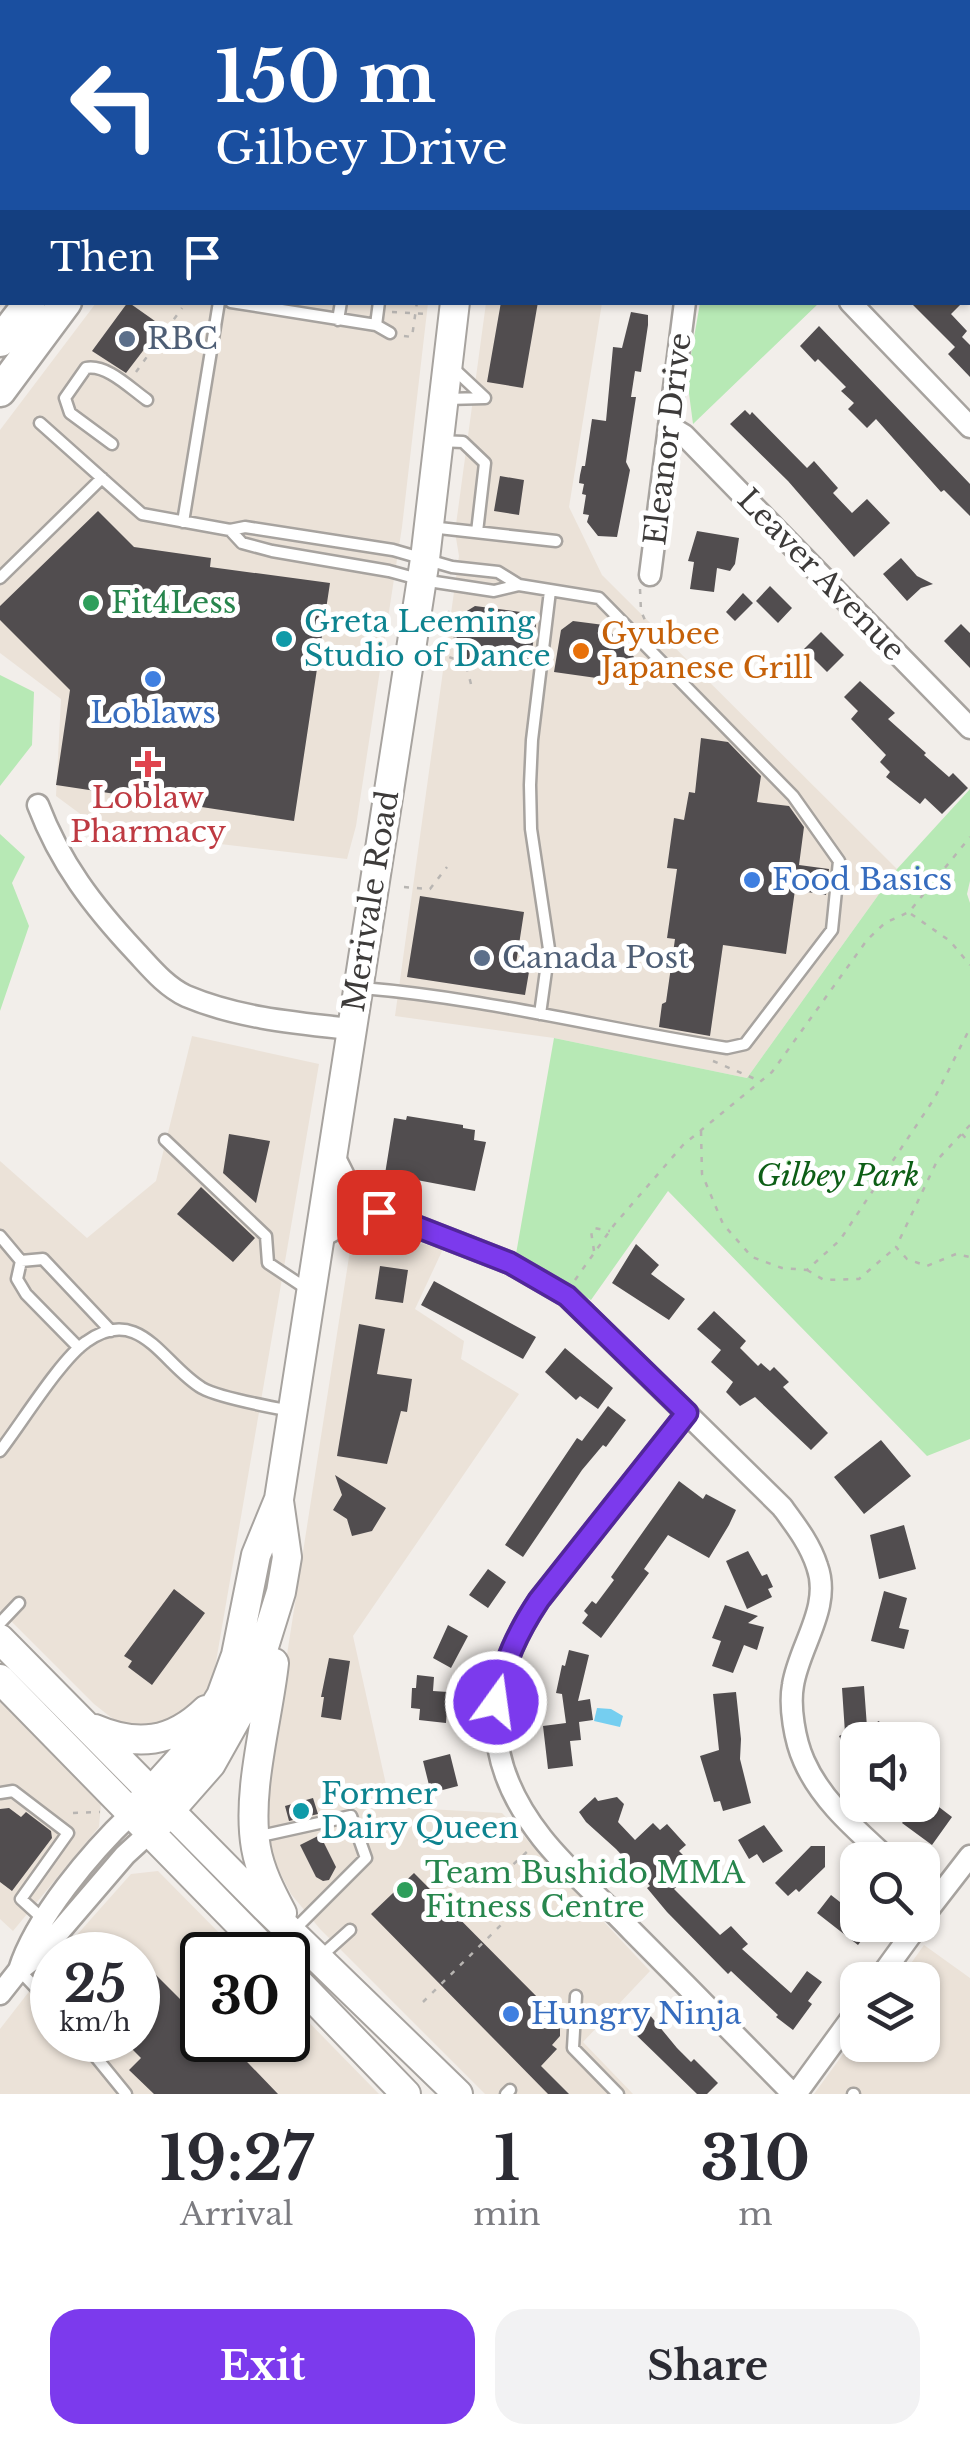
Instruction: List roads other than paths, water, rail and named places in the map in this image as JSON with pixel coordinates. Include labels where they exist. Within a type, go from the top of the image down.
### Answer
[{"type":"main road","points":[[0,341],[28,305]]},
{"type":"main road","points":[[0,391],[64,305]]},
{"type":"main road","points":[[40,337],[73,305]]},
{"type":"main road","name":"Merivale Road","points":[[162,1802],[221,1696],[236,1655],[256,1555],[279,1500],[424,570],[448,364],[443,308]]},
{"type":"main road","name":"Merivale Road","points":[[129,1820],[162,1802],[212,1764],[241,1717],[281,1592],[286,1557],[279,1500]]},
{"type":"main road","points":[[281,1592],[254,1806],[254,1838],[263,1872],[293,1932]]},
{"type":"main road","points":[[0,1639],[293,1932]]},
{"type":"main road","points":[[0,1679],[129,1820],[246,1932]]},
{"type":"main road","points":[[86,1726],[133,1741],[159,1738],[182,1730],[221,1696]]},
{"type":"main road","points":[[310,1948],[458,2094]]},
{"type":"main road","points":[[310,1995],[406,2094]]},
{"type":"street","name":"Eleanor Drive","points":[[650,575],[686,305]]},
{"type":"street","points":[[853,305],[970,427]]},
{"type":"street","name":"Leaver Avenue","points":[[669,426],[684,435],[970,728]]},
{"type":"street","points":[[38,805],[64,863],[82,889],[161,979],[182,994],[223,1009],[273,1020],[351,1029]]},
{"type":"street","points":[[332,1152],[354,1196],[379,1212],[510,1263],[565,1294],[782,1507],[803,1535],[819,1570],[819,1608],[792,1686],[794,1724],[803,1760],[820,1790],[870,1842]]},
{"type":"street","points":[[319,1238],[352,1220],[379,1212]]},
{"type":"street","points":[[687,1413],[518,1631],[503,1666],[496,1702],[496,1738],[510,1788],[542,1838],[795,2094],[840,2033]]},
{"type":"street","points":[[19,1970],[27,1944],[43,1919],[114,1831],[129,1820]]},
{"type":"street","points":[[0,1994],[19,1970],[41,1953],[125,1855],[129,1820]]},
{"type":"street","points":[[940,1889],[970,1856]]},
{"type":"lane","points":[[183,522],[219,305]]},
{"type":"lane","points":[[249,305],[376,326],[394,334]]},
{"type":"lane","points":[[338,320],[340,305]]},
{"type":"lane","points":[[376,326],[378,308]]},
{"type":"lane","points":[[444,399],[485,398],[448,364]]},
{"type":"lane","points":[[112,444],[70,412],[65,398],[86,368],[96,366],[147,400]]},
{"type":"lane","points":[[40,423],[142,514],[230,530],[245,526],[393,550],[424,570],[494,591],[519,585]]},
{"type":"lane","points":[[439,442],[463,442],[485,463],[477,532]]},
{"type":"lane","points":[[0,578],[102,478]]},
{"type":"lane","points":[[429,527],[556,541]]},
{"type":"lane","points":[[230,530],[242,542],[272,551],[389,571],[452,566],[498,572],[519,585],[599,598],[793,796],[839,861],[832,930],[745,1044],[727,1048],[614,1031],[540,1014],[356,988]]},
{"type":"lane","points":[[272,551],[274,532]]},
{"type":"lane","points":[[540,1014],[550,948],[532,829],[530,785],[550,591]]},
{"type":"lane","points":[[165,1140],[266,1236],[268,1263],[311,1291]]},
{"type":"lane","points":[[0,1236],[21,1261]]},
{"type":"lane","points":[[21,1261],[43,1259],[111,1331]]},
{"type":"lane","points":[[21,1261],[17,1279],[26,1294],[80,1348]]},
{"type":"lane","points":[[0,1451],[80,1348],[111,1331],[134,1331],[202,1388],[293,1411]]},
{"type":"lane","points":[[0,1623],[19,1604]]},
{"type":"lane","points":[[0,1792],[12,1792],[68,1834],[21,1899],[43,1919]]},
{"type":"lane","points":[[254,1838],[352,1816],[366,1858],[293,1932]]},
{"type":"lane","points":[[319,1957],[350,1930]]},
{"type":"lane","points":[[19,1970],[30,1982]]},
{"type":"lane","points":[[576,1996],[573,2048],[618,2094]]},
{"type":"lane","points":[[100,2062],[126,2094]]},
{"type":"water","points":[[597,1708],[611,1709],[623,1716],[620,1727],[594,1721]]},
{"type":"place","name":"RBC","points":[[127,339]]},
{"type":"place","name":"Fit4Less","points":[[91,603]]},
{"type":"place","name":"Greta Leeming Studio of Dance","points":[[284,639]]},
{"type":"place","name":"Gyubee Japanese Grill","points":[[581,651]]},
{"type":"place","name":"Loblaws","points":[[153,679]]},
{"type":"place","name":"Loblaw Pharmacy","points":[[148,764]]},
{"type":"place","name":"Food Basics","points":[[752,880]]},
{"type":"place","name":"Canada Post","points":[[482,958]]},
{"type":"place","name":"Former Dairy Queen","points":[[301,1811]]},
{"type":"place","name":"Team Bushido MMA Fitness Centre","points":[[405,1890]]},
{"type":"place","name":"Hungry Ninja","points":[[511,2014]]},
{"type":"park label","name":"Gilbey Park","points":[[838,1176]]}]
